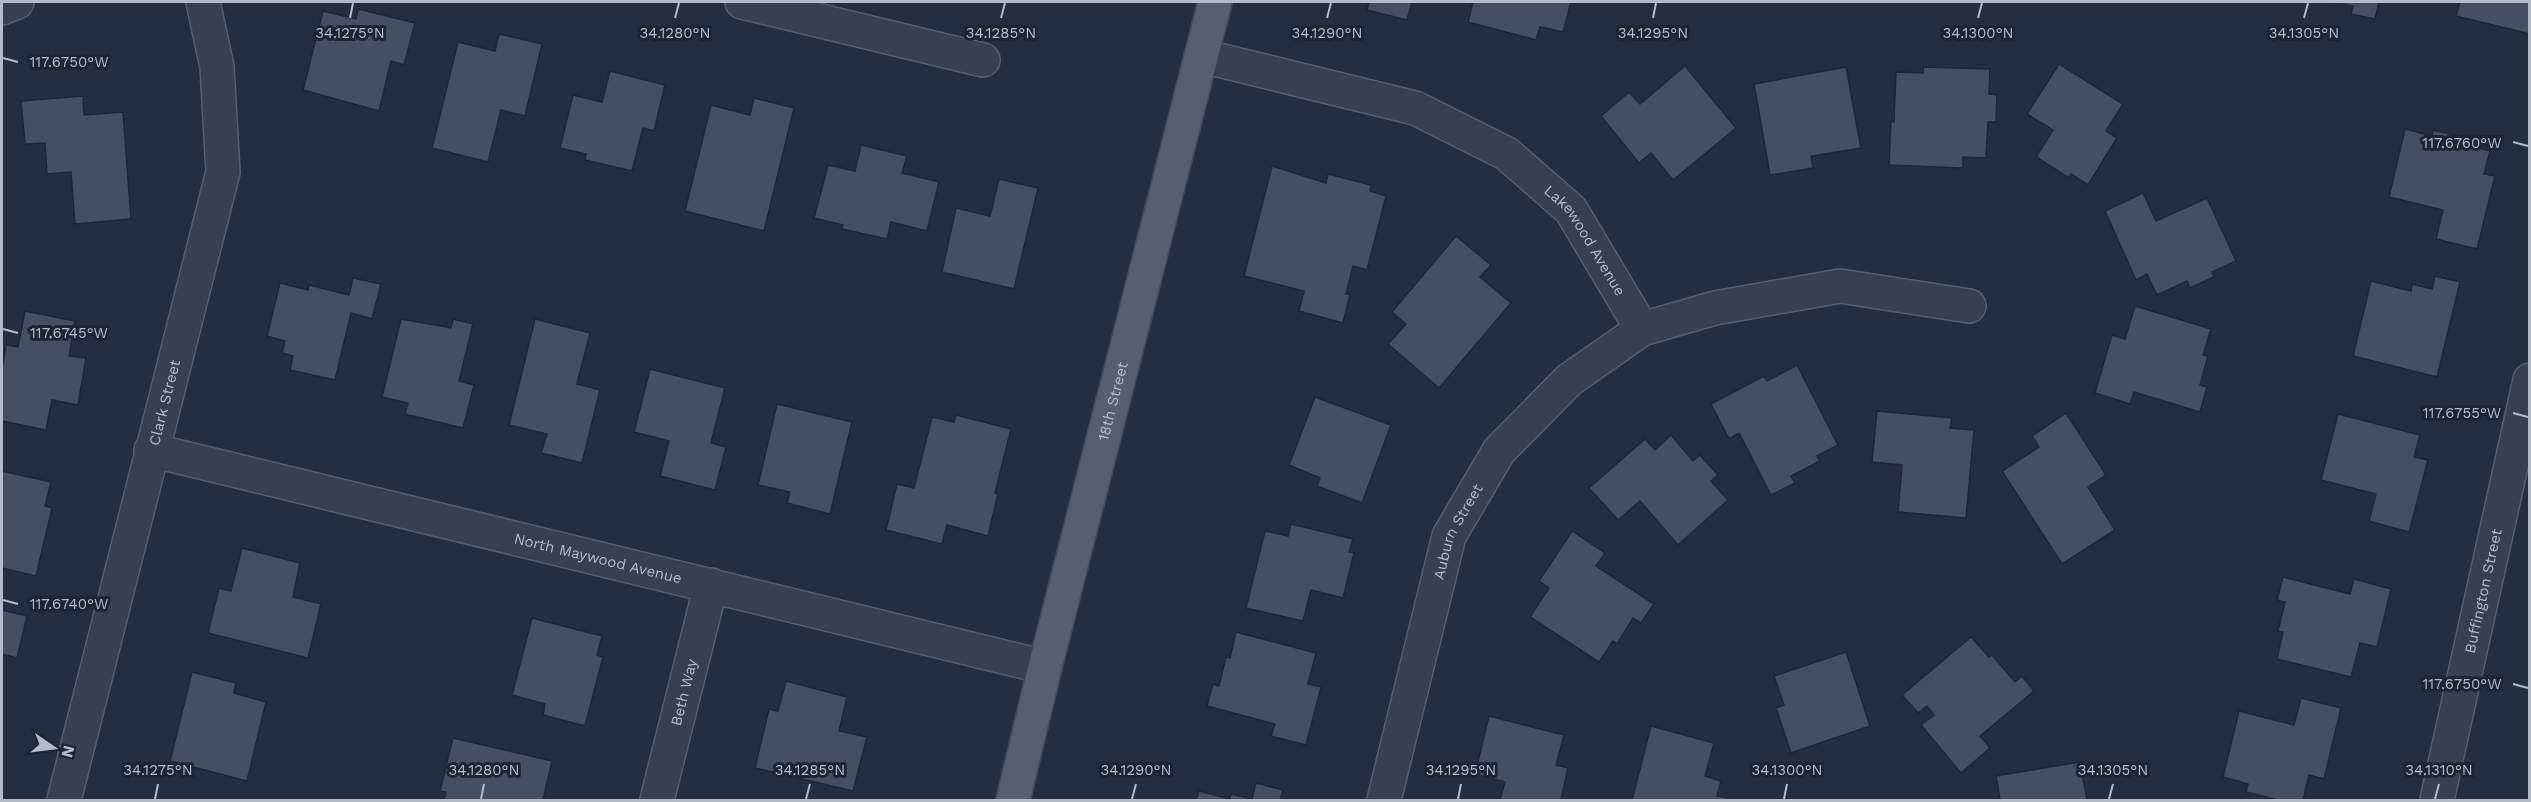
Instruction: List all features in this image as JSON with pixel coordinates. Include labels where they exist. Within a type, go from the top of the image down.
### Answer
[{"type":"main road","name":"18th Street","points":[[1013,801],[1045,667],[1215,2]]},
{"type":"street","points":[[2,8],[17,2]]},
{"type":"street","name":"Clark Street","points":[[64,801],[223,172],[217,67],[203,2]]},
{"type":"street","points":[[742,2],[983,60]]},
{"type":"street","name":"Lakewood Avenue","points":[[1202,56],[1415,108],[1507,154],[1571,210],[1642,329]]},
{"type":"street","points":[[1642,329],[1714,308],[1840,286],[1969,306]]},
{"type":"street","name":"Auburn Street","points":[[1384,801],[1449,536],[1499,451],[1569,380],[1642,329]]},
{"type":"street","name":"Buffington Street","points":[[2437,801],[2528,396]]},
{"type":"street","name":"North Maywood Avenue","points":[[151,450],[1045,667]]},
{"type":"street","name":"Beth Way","points":[[657,801],[711,585]]},
{"type":"building","points":[[1369,2],[1412,2],[1407,20],[1367,10]]},
{"type":"building","points":[[1473,2],[1571,2],[1563,32],[1540,27],[1536,40],[1468,22]]},
{"type":"building","points":[[2333,2],[2379,2],[2375,19],[2351,14],[2353,6]]},
{"type":"building","points":[[2460,2],[2530,2],[2530,34],[2456,16]]},
{"type":"building","points":[[358,9],[415,23],[404,65],[391,61],[379,111],[303,90],[323,11],[356,19]]},
{"type":"building","points":[[499,34],[542,44],[525,116],[501,110],[488,162],[432,148],[458,42],[495,51]]},
{"type":"building","points":[[2059,64],[2123,104],[2106,131],[2117,138],[2088,185],[2071,174],[2069,178],[2036,157],[2053,130],[2027,114]]},
{"type":"building","points":[[1685,66],[1736,128],[1673,180],[1651,153],[1639,163],[1601,116],[1629,92],[1640,104]]},
{"type":"building","points":[[1846,67],[1861,148],[1811,156],[1813,168],[1770,175],[1754,84]]},
{"type":"building","points":[[1923,67],[1990,69],[1989,94],[1997,95],[1996,122],[1988,122],[1986,158],[1963,157],[1963,168],[1889,165],[1896,72],[1923,73]]},
{"type":"building","points":[[610,71],[665,85],[654,131],[643,128],[632,171],[585,160],[586,154],[560,148],[573,95],[602,102]]},
{"type":"building","points":[[83,96],[84,115],[123,112],[131,219],[75,224],[71,172],[47,174],[45,143],[25,144],[21,101]]},
{"type":"building","points":[[754,98],[794,108],[764,231],[685,211],[711,105],[750,115]]},
{"type":"building","points":[[2405,129],[2432,136],[2433,130],[2458,136],[2457,142],[2490,151],[2484,174],[2495,176],[2477,249],[2436,239],[2443,210],[2389,197]]},
{"type":"building","points":[[861,145],[907,156],[902,173],[939,182],[927,231],[891,222],[887,239],[842,229],[843,225],[814,218],[828,165],[855,171]]},
{"type":"building","points":[[1272,166],[1326,183],[1328,174],[1371,185],[1370,191],[1386,196],[1367,270],[1353,266],[1346,294],[1350,295],[1343,323],[1299,311],[1304,291],[1244,276]]},
{"type":"building","points":[[999,179],[1038,188],[1014,289],[942,272],[956,208],[990,216]]},
{"type":"building","points":[[2143,193],[2156,221],[2207,198],[2236,261],[2212,272],[2214,277],[2190,288],[2187,281],[2157,295],[2147,274],[2136,280],[2105,211]]},
{"type":"building","points":[[1456,236],[1491,265],[1480,277],[1511,303],[1439,388],[1388,344],[1406,324],[1392,312]]},
{"type":"building","points":[[2435,276],[2460,282],[2437,377],[2353,356],[2371,281],[2411,291],[2412,284],[2432,289]]},
{"type":"building","points":[[353,278],[381,284],[372,319],[351,313],[335,380],[290,370],[293,356],[282,353],[285,341],[267,336],[280,283],[308,290],[309,285],[349,295]]},
{"type":"building","points":[[2135,306],[2211,329],[2203,355],[2208,356],[2200,385],[2207,387],[2200,412],[2134,392],[2130,404],[2095,393],[2112,335],[2125,339]]},
{"type":"building","points":[[25,311],[75,321],[69,356],[86,358],[78,405],[52,400],[46,430],[2,421],[2,369],[6,345],[18,347]]},
{"type":"building","points":[[401,319],[451,328],[453,319],[473,324],[459,381],[474,385],[463,428],[405,414],[408,403],[382,397]]},
{"type":"building","points":[[535,319],[590,333],[577,384],[600,390],[582,463],[541,453],[547,434],[509,425]]},
{"type":"building","points":[[1797,365],[1838,445],[1817,456],[1820,461],[1791,476],[1795,483],[1771,495],[1739,433],[1729,439],[1711,404],[1764,376],[1767,381]]},
{"type":"building","points":[[650,369],[725,388],[711,443],[726,447],[715,490],[660,476],[669,441],[634,432]]},
{"type":"building","points":[[1315,397],[1391,425],[1362,503],[1317,486],[1320,478],[1289,465]]},
{"type":"building","points":[[777,404],[852,422],[830,514],[787,503],[790,492],[758,485]]},
{"type":"building","points":[[1877,411],[1952,418],[1950,428],[1974,430],[1966,518],[1898,512],[1902,465],[1872,462]]},
{"type":"building","points":[[2066,413],[2106,475],[2088,487],[2115,530],[2062,564],[2002,471],[2039,447],[2032,436]]},
{"type":"building","points":[[2338,414],[2420,435],[2414,457],[2428,460],[2409,532],[2369,521],[2376,494],[2321,480]]},
{"type":"building","points":[[956,415],[1011,429],[995,493],[998,494],[988,536],[947,525],[942,544],[886,530],[897,484],[914,488],[932,417],[954,422]]},
{"type":"building","points":[[1671,435],[1693,461],[1700,455],[1718,475],[1711,481],[1728,500],[1678,545],[1640,501],[1618,520],[1589,488],[1645,439],[1655,450]]},
{"type":"building","points":[[2,471],[51,482],[45,506],[52,508],[36,576],[2,568]]},
{"type":"building","points":[[1291,524],[1353,539],[1349,552],[1354,553],[1343,598],[1311,590],[1303,621],[1246,608],[1265,531],[1288,536]]},
{"type":"building","points":[[1572,531],[1605,553],[1596,566],[1654,604],[1641,623],[1633,618],[1617,644],[1613,641],[1599,662],[1530,617],[1549,588],[1539,581]]},
{"type":"building","points":[[242,548],[300,563],[293,597],[321,604],[308,658],[208,633],[219,588],[231,591]]},
{"type":"building","points":[[2283,577],[2350,594],[2354,579],[2391,589],[2377,647],[2360,643],[2351,677],[2277,659],[2283,632],[2278,631],[2285,602],[2277,600]]},
{"type":"building","points":[[2,610],[27,616],[17,658],[2,654]]},
{"type":"building","points":[[532,618],[602,636],[597,655],[603,657],[585,726],[543,715],[545,704],[512,695]]},
{"type":"building","points":[[1236,632],[1316,653],[1308,684],[1321,687],[1306,745],[1271,736],[1275,724],[1207,706],[1213,684],[1219,686],[1226,657],[1230,658]]},
{"type":"building","points":[[1971,637],[1989,657],[1992,655],[2015,682],[2022,676],[2034,691],[1980,736],[1990,748],[1961,773],[1921,725],[1934,715],[1927,706],[1918,713],[1902,695]]},
{"type":"building","points":[[1846,652],[1870,726],[1791,753],[1776,708],[1784,705],[1774,676]]},
{"type":"building","points":[[192,672],[236,683],[234,693],[266,702],[247,781],[170,761]]},
{"type":"building","points":[[786,681],[847,697],[839,731],[867,737],[853,791],[755,768],[769,709],[778,711]]},
{"type":"building","points":[[2301,698],[2341,708],[2324,779],[2309,775],[2303,800],[2278,800],[2246,792],[2248,784],[2223,777],[2239,711],[2294,725]]},
{"type":"building","points":[[1489,716],[1564,735],[1556,765],[1568,768],[1561,800],[1500,800],[1505,782],[1475,774]]},
{"type":"building","points":[[1651,726],[1714,743],[1705,776],[1721,781],[1717,796],[1737,800],[1632,800]]},
{"type":"building","points":[[453,738],[552,761],[543,800],[444,800],[446,792],[440,791]]},
{"type":"building","points":[[2080,762],[2087,800],[2000,800],[1996,776]]},
{"type":"building","points":[[1256,783],[1283,790],[1280,800],[1196,800],[1199,791],[1230,799],[1231,794],[1252,799]]}]
